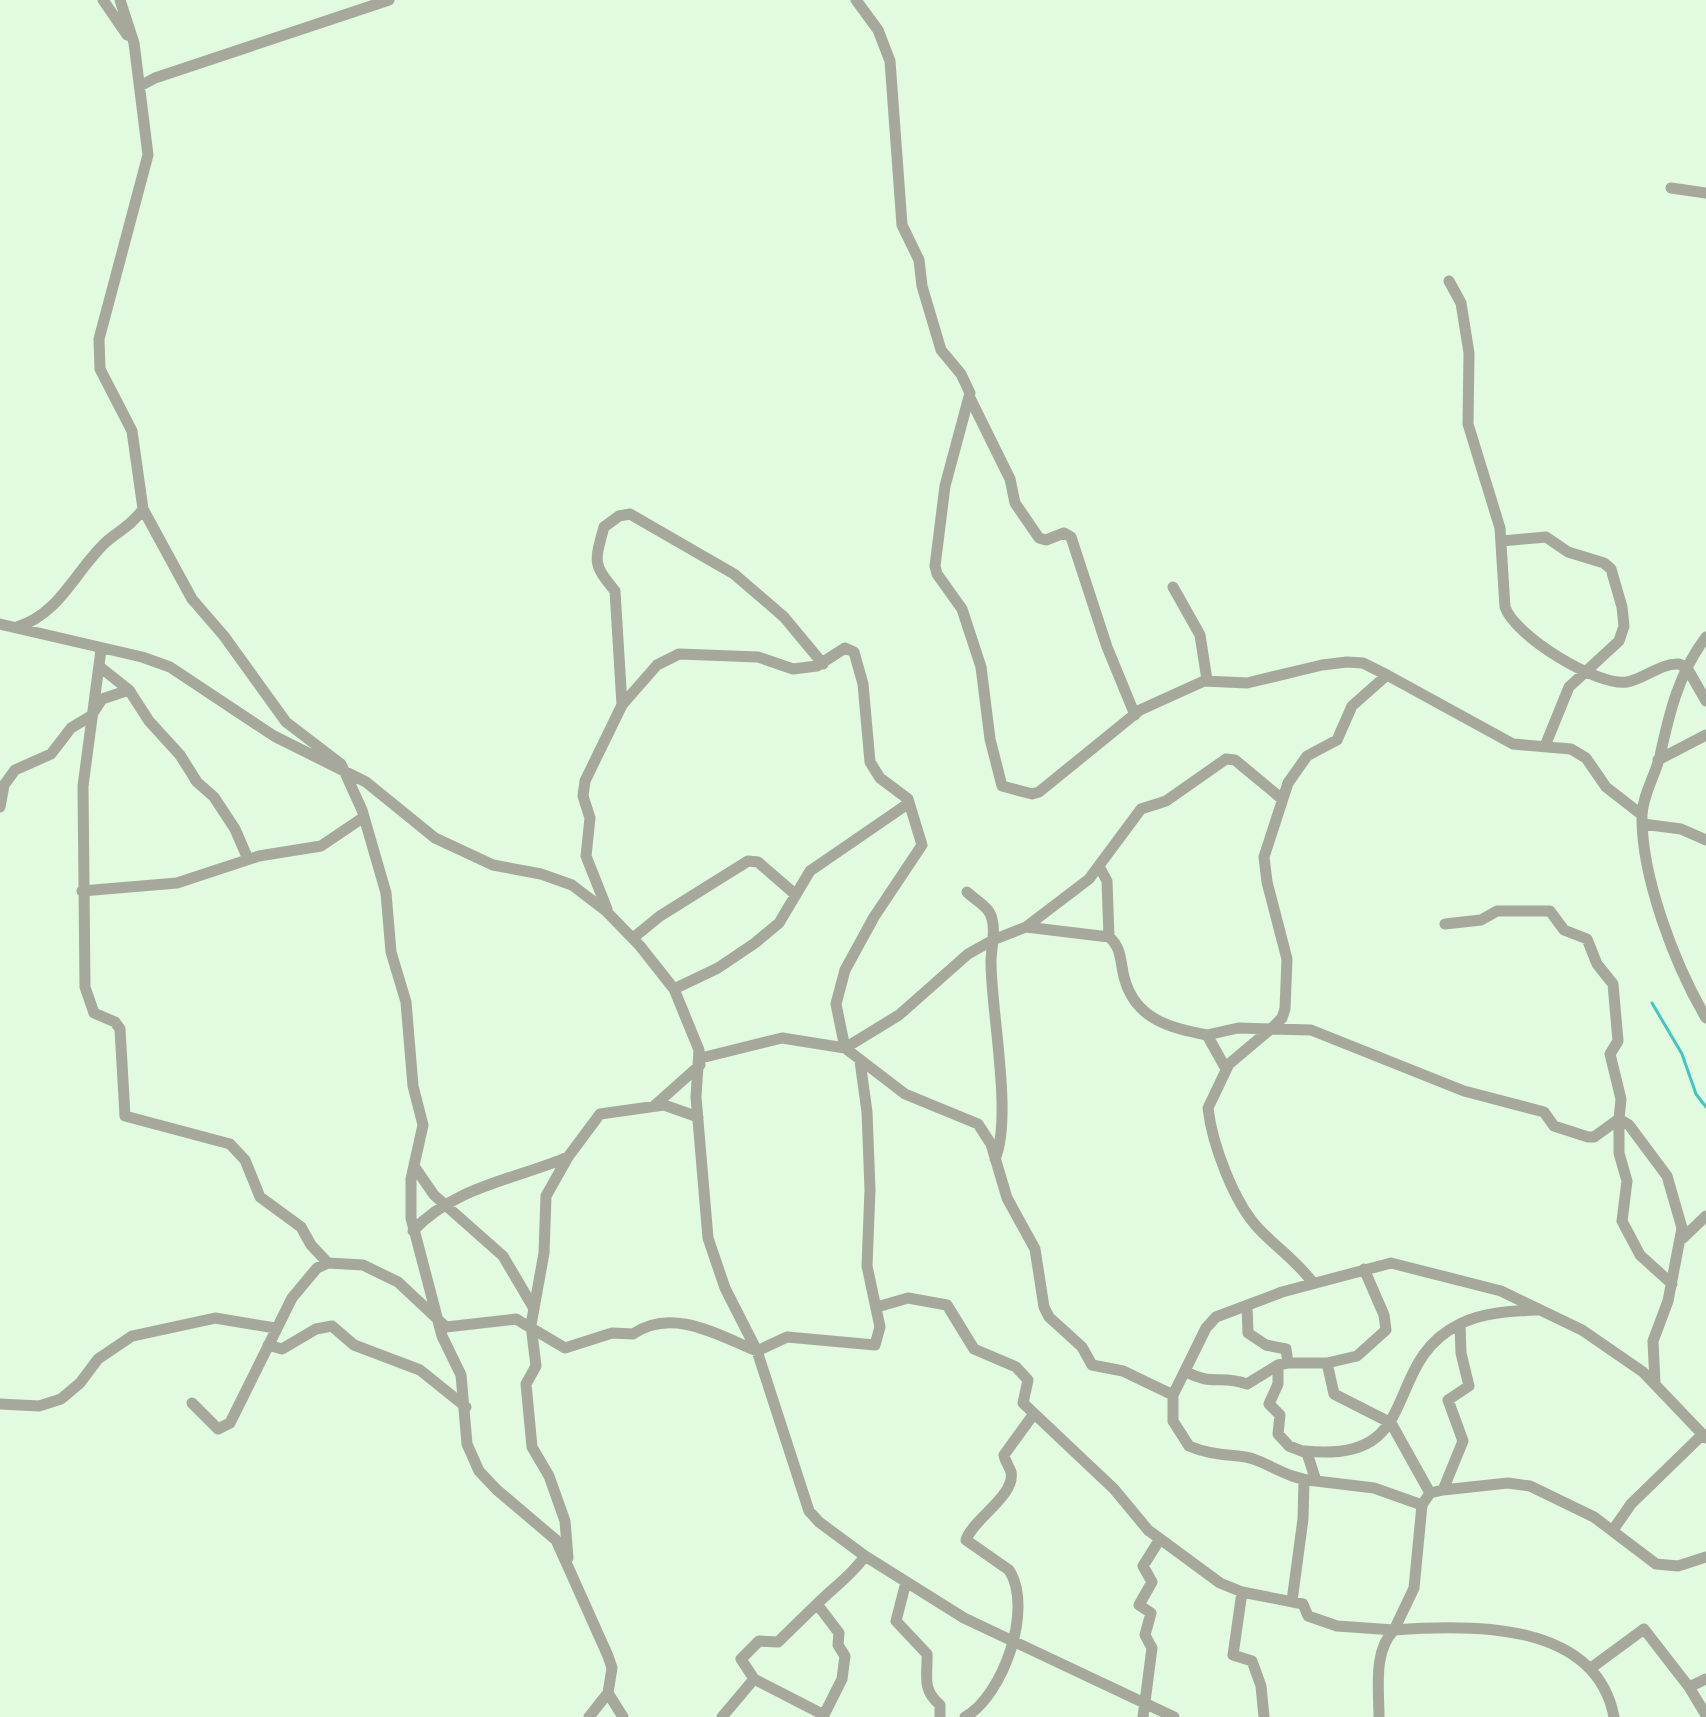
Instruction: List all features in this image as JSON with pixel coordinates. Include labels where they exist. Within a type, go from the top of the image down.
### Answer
[{"type":"street","points":[[103,0],[114,11],[136,50]]},
{"type":"street","points":[[120,0],[136,50],[147,158],[98,345],[100,369],[132,431],[143,509],[192,599],[224,636],[286,722],[336,759],[344,769],[364,817],[386,893],[391,952],[406,1002],[413,1086],[423,1125],[411,1186],[413,1231],[438,1321],[458,1366],[466,1407],[467,1444],[479,1471],[510,1503],[549,1531],[569,1564],[608,1656],[612,1677],[608,1693],[589,1717]]},
{"type":"street","points":[[140,86],[155,78],[389,0]]},
{"type":"street","points":[[856,0],[878,30],[890,61],[902,225],[919,260],[922,286],[941,350],[961,374],[996,457],[1010,479],[1015,503],[1039,538],[1046,540],[1064,533],[1071,537],[1107,647],[1135,715]]},
{"type":"street","points":[[1671,188],[1706,193]]},
{"type":"street","points":[[1449,281],[1461,303],[1469,353],[1468,424],[1488,483],[1502,541],[1505,607],[1511,619],[1552,652],[1584,671],[1624,682],[1673,664],[1687,668],[1706,701]]},
{"type":"street","points":[[970,398],[945,486],[935,566],[937,574],[965,615],[984,677],[990,739],[1002,786],[1032,794],[1039,792],[1155,701],[1207,680],[1247,683],[1322,665],[1363,663],[1513,744],[1571,749],[1586,758],[1606,787],[1643,819],[1681,829],[1706,840]]},
{"type":"street","points":[[14,628],[42,616],[99,550],[143,509]]},
{"type":"street","points":[[622,705],[615,591],[597,568],[603,529],[624,514],[734,574],[784,617],[823,664]]},
{"type":"street","points":[[1502,541],[1546,537],[1568,552],[1604,563],[1611,569],[1622,607],[1623,634],[1614,648],[1584,671],[1563,696],[1545,746]]},
{"type":"street","points":[[1173,587],[1200,635],[1207,680]]},
{"type":"street","points":[[0,624],[101,650],[142,657],[170,667],[274,736],[344,769],[374,787],[402,814],[435,838],[493,865],[541,874],[572,885],[610,914],[674,989],[700,1061],[696,1097],[708,1238],[725,1288],[757,1351],[786,1434],[804,1502],[819,1522],[865,1556],[964,1618],[1174,1717]]},
{"type":"street","points":[[1706,637],[1687,668],[1669,709],[1643,819],[1654,897],[1684,981],[1706,1018]]},
{"type":"street","points":[[610,914],[586,856],[590,818],[583,796],[585,781],[622,705],[657,665],[679,654],[758,657],[793,669],[823,664],[845,648],[854,652],[863,684],[870,762],[880,778],[904,793],[922,845],[874,917],[845,970],[836,1004],[845,1048]]},
{"type":"street","points":[[101,650],[83,786],[85,993],[94,1013],[115,1022],[120,1029],[126,1118],[230,1144],[245,1160],[260,1197],[301,1227],[328,1263]]},
{"type":"street","points":[[100,667],[129,690],[144,716],[228,817],[248,859]]},
{"type":"street","points":[[1313,1283],[1295,1259],[1257,1227],[1226,1174],[1208,1108],[1226,1069],[1282,1018],[1285,1009],[1287,959],[1267,882],[1264,857],[1282,799],[1293,774],[1307,756],[1337,740],[1352,706],[1387,675]]},
{"type":"street","points":[[0,807],[2,785],[15,770],[51,754],[71,728],[91,716],[106,696],[129,690]]},
{"type":"street","points":[[1658,760],[1706,735]]},
{"type":"street","points":[[845,1048],[899,1015],[959,961],[993,940],[1026,927],[1062,901],[1100,868],[1108,851],[1126,833],[1141,809],[1166,801],[1226,759],[1235,760],[1248,769],[1282,799]]},
{"type":"street","points":[[674,989],[718,968],[755,943],[779,923],[810,871],[909,803]]},
{"type":"street","points":[[82,891],[177,883],[248,859],[321,846],[364,817]]},
{"type":"street","points":[[633,938],[668,911],[748,861],[758,862],[796,895]]},
{"type":"street","points":[[1100,868],[1107,881],[1109,937],[1119,949],[1128,989],[1144,1011],[1181,1032],[1207,1035],[1238,1028],[1273,1027],[1311,1030],[1464,1091],[1544,1112],[1557,1128],[1588,1137],[1594,1137],[1619,1119]]},
{"type":"street","points":[[967,892],[990,912],[993,940],[991,962],[997,1009],[995,1047],[1002,1140],[995,1159]]},
{"type":"street","points":[[1445,924],[1481,920],[1497,911],[1548,910],[1564,930],[1585,937],[1597,964],[1613,984],[1618,1041],[1610,1054],[1621,1099],[1619,1153],[1627,1181],[1622,1221],[1640,1255],[1672,1284]]},
{"type":"street","points":[[1026,927],[1109,937]]},
{"type":"street","points":[[1207,1035],[1226,1069]]},
{"type":"street","points":[[653,1106],[700,1061],[782,1038],[845,1048],[905,1094],[978,1124],[991,1144],[1007,1198],[1035,1249],[1042,1302],[1049,1317],[1082,1347],[1092,1365],[1123,1371],[1173,1395]]},
{"type":"street","points":[[192,1403],[211,1425],[225,1428],[242,1404],[275,1328],[305,1280],[328,1263],[363,1265],[398,1282],[414,1293],[438,1321],[452,1327],[516,1319],[531,1325],[565,1348],[609,1333],[633,1334],[646,1326],[676,1323],[694,1325],[757,1351],[787,1337],[875,1345],[879,1337],[877,1307],[867,1266],[870,1190],[867,1112],[860,1061]]},
{"type":"street","points":[[569,1564],[565,1521],[549,1476],[534,1453],[526,1384],[536,1366],[531,1325],[544,1253],[546,1196],[568,1157],[600,1114],[672,1106],[698,1117]]},
{"type":"street","points":[[1619,1119],[1629,1125],[1667,1176],[1683,1238],[1653,1341],[1655,1383]]},
{"type":"street","points":[[413,1231],[445,1204],[568,1157]]},
{"type":"street","points":[[414,1166],[426,1186],[493,1244],[533,1307]]},
{"type":"street","points":[[1683,1238],[1706,1216]]},
{"type":"street","points":[[1422,1505],[1374,1488],[1310,1481],[1279,1474],[1239,1456],[1227,1458],[1189,1446],[1173,1421],[1173,1395],[1211,1322],[1247,1305],[1313,1283],[1391,1263],[1501,1291],[1543,1310],[1608,1345],[1655,1383],[1704,1436],[1631,1504],[1613,1530]]},
{"type":"street","points":[[1185,1371],[1206,1382],[1230,1378],[1247,1384],[1283,1364],[1327,1363],[1357,1356],[1386,1330],[1384,1315],[1364,1269]]},
{"type":"street","points":[[877,1307],[908,1298],[947,1305],[974,1349],[1016,1367],[1028,1380],[1022,1401],[1033,1415],[1108,1483],[1160,1539],[1220,1583],[1242,1592],[1303,1604],[1310,1618],[1326,1623],[1394,1630],[1456,1626],[1505,1632],[1565,1649],[1591,1668],[1606,1689],[1614,1717]]},
{"type":"street","points":[[1247,1305],[1246,1331],[1266,1345],[1286,1349],[1278,1384],[1269,1404],[1280,1415],[1278,1434],[1289,1446],[1305,1451],[1352,1451],[1373,1442],[1391,1423],[1423,1356],[1442,1336],[1460,1324],[1482,1316],[1543,1310]]},
{"type":"street","points":[[0,1404],[39,1406],[61,1399],[106,1352],[132,1336],[215,1318],[275,1328]]},
{"type":"street","points":[[1443,1490],[1463,1441],[1448,1400],[1469,1386],[1461,1353],[1460,1324]]},
{"type":"street","points":[[268,1345],[287,1348],[316,1329],[332,1326],[354,1345],[420,1370],[466,1407]]},
{"type":"street","points":[[1327,1363],[1334,1394],[1391,1423],[1430,1493]]},
{"type":"street","points":[[965,1717],[999,1680],[1012,1641],[1017,1604],[1012,1576],[966,1540],[971,1528],[992,1510],[1010,1480],[1004,1455],[1033,1415]]},
{"type":"street","points":[[1292,1601],[1310,1481],[1305,1451]]},
{"type":"street","points":[[1379,1717],[1381,1655],[1414,1588],[1422,1505],[1430,1493],[1520,1484],[1552,1496],[1613,1530],[1656,1564],[1678,1566],[1706,1557]]},
{"type":"street","points":[[1143,1717],[1152,1648],[1145,1635],[1151,1613],[1139,1603],[1152,1582],[1143,1566],[1160,1539]]},
{"type":"street","points":[[817,1604],[839,1633],[838,1645],[845,1656],[842,1679],[825,1716],[754,1679],[741,1659],[759,1641],[778,1642],[792,1632],[817,1604],[836,1584],[851,1576],[865,1556]]},
{"type":"street","points":[[906,1582],[896,1621],[927,1654],[925,1686],[940,1705],[940,1717]]},
{"type":"street","points":[[1242,1592],[1233,1655],[1252,1661],[1261,1686],[1264,1717]]},
{"type":"street","points":[[1591,1668],[1644,1629],[1689,1687],[1706,1715]]},
{"type":"street","points":[[722,1717],[754,1679]]},
{"type":"street","points":[[1689,1687],[1706,1679]]},
{"type":"street","points":[[608,1693],[623,1717]]},
{"type":"waterway","points":[[1652,1003],[1682,1054],[1696,1094],[1706,1107]]}]
